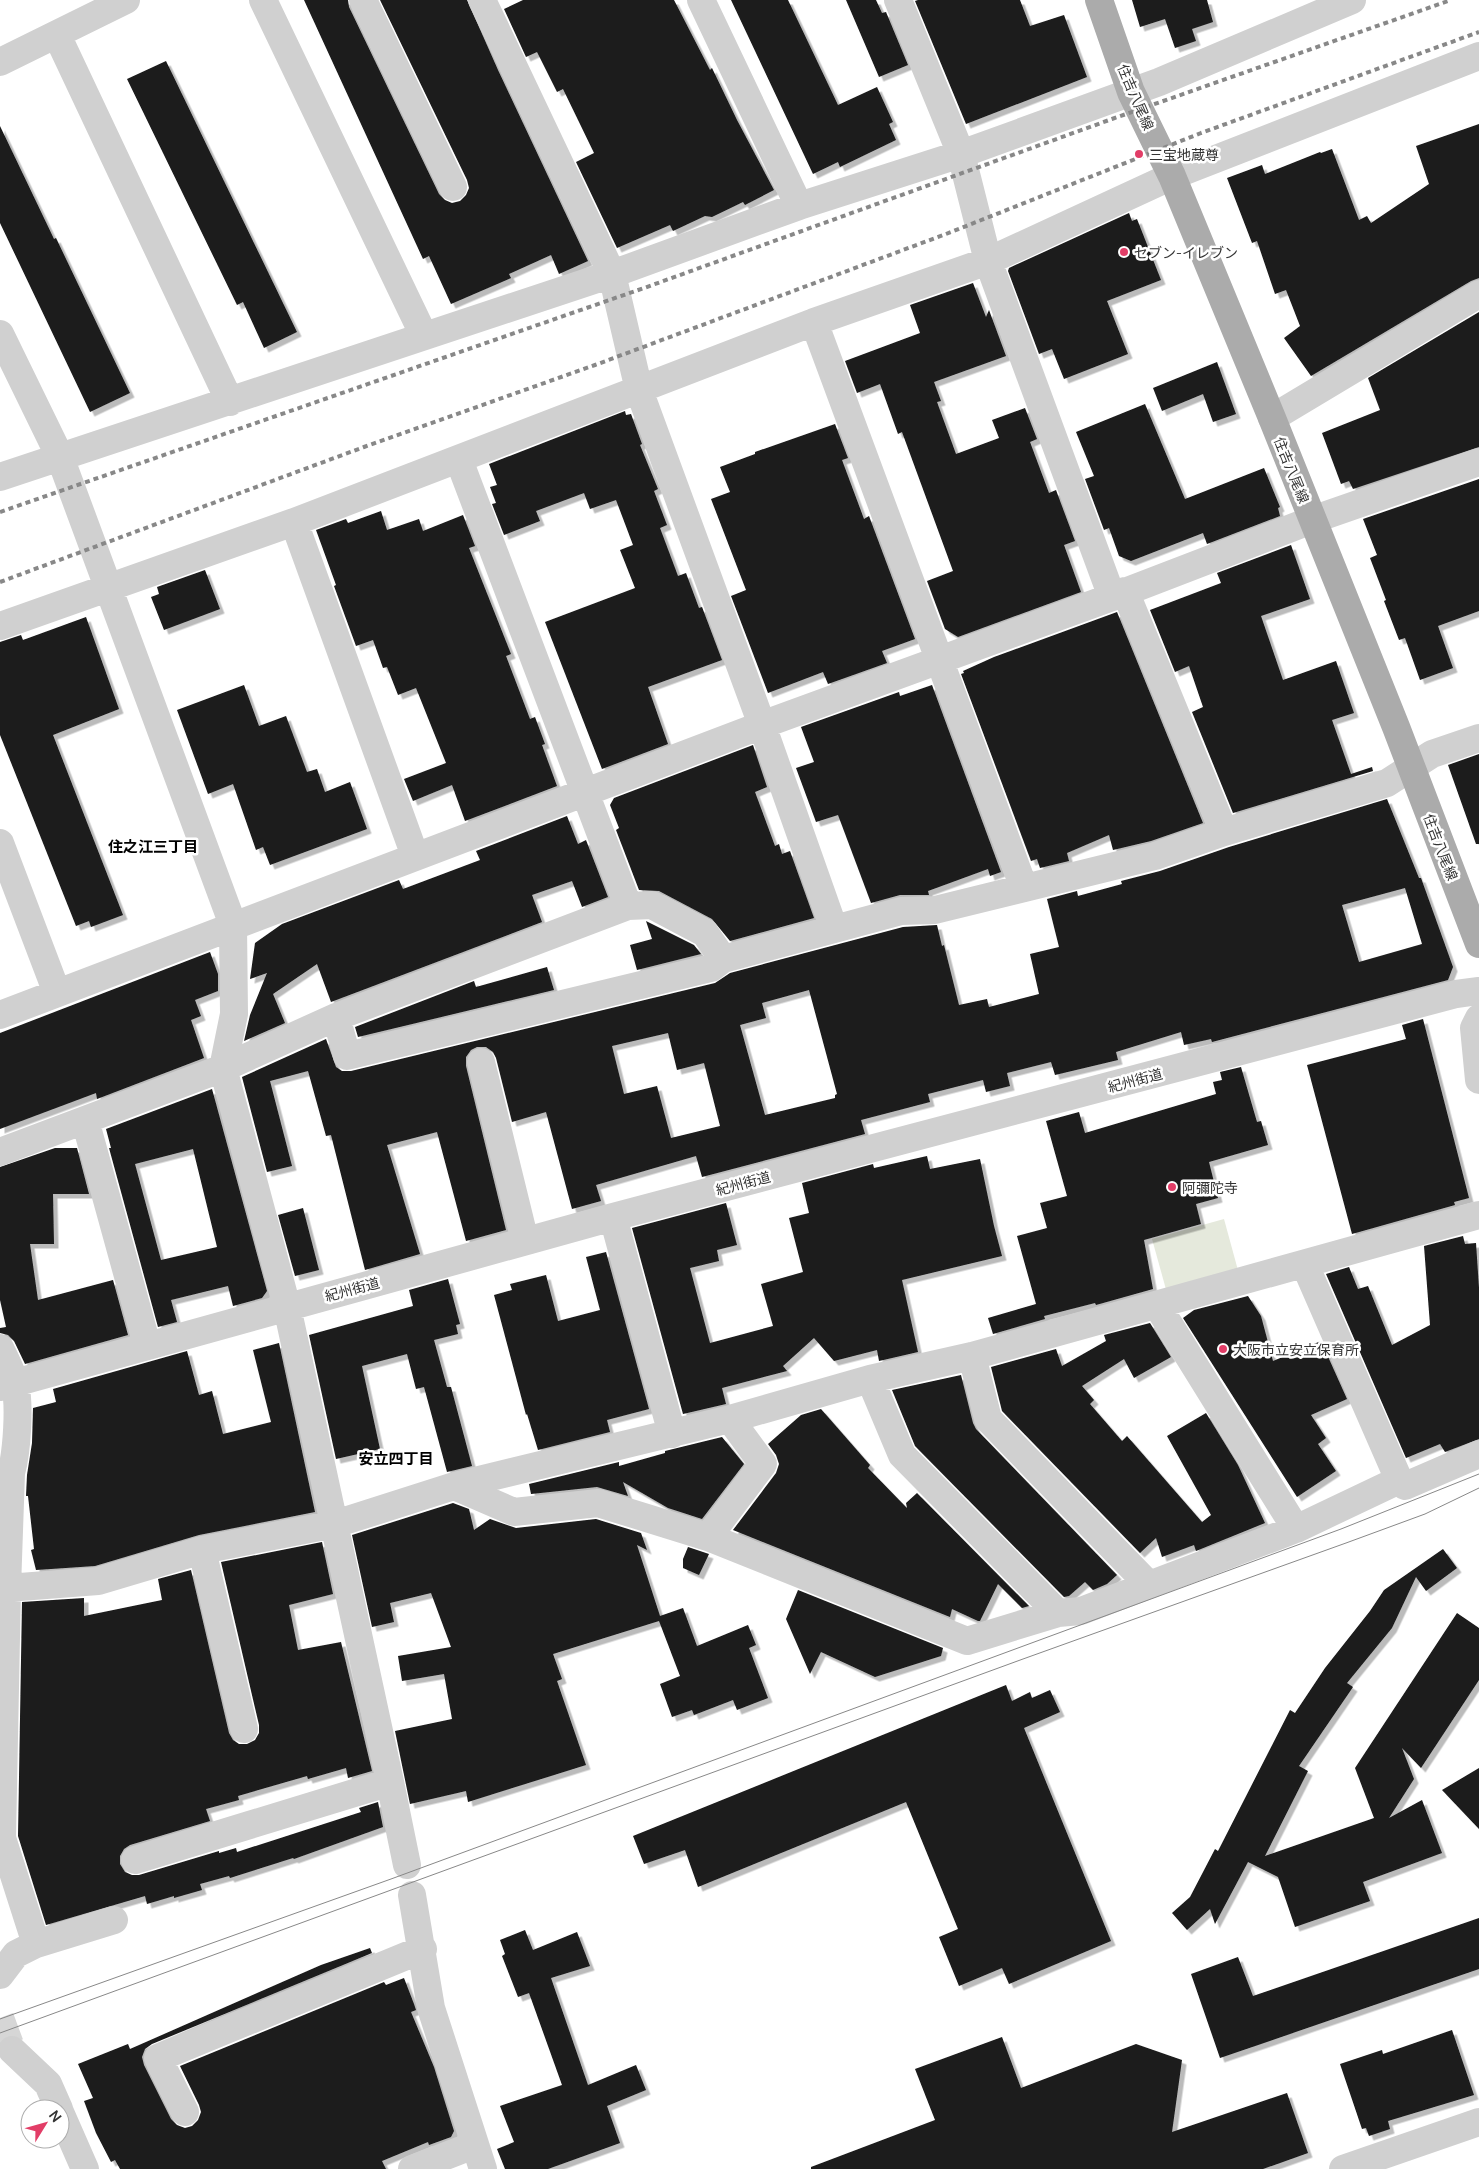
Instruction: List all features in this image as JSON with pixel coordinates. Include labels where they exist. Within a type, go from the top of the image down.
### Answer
[{"type":"main road","name":"住吉八尾線","points":[[1099,0],[1131,92],[1172,176],[1272,418],[1479,944]]},
{"type":"street","points":[[0,62],[126,0]]},
{"type":"street","points":[[264,0],[424,336]]},
{"type":"street","points":[[363,0],[453,187]]},
{"type":"street","points":[[482,0],[612,274],[639,390],[762,725],[834,929]]},
{"type":"street","points":[[701,0],[799,206]]},
{"type":"street","points":[[898,0],[961,154],[988,261],[1118,594],[1224,832]]},
{"type":"street","points":[[0,477],[612,274],[799,206],[961,154],[1160,82],[1336,3]]},
{"type":"street","points":[[57,35],[230,402]]},
{"type":"street","points":[[0,626],[294,522],[814,322],[988,261],[1172,176],[1479,56]]},
{"type":"street","points":[[1272,418],[1479,294]]},
{"type":"street","points":[[814,322],[1024,888]]},
{"type":"street","points":[[0,334],[60,457],[233,925],[234,1014],[223,1068],[287,1306],[407,1865]]},
{"type":"street","points":[[459,460],[628,906]]},
{"type":"street","points":[[0,1015],[762,725],[1118,594],[1312,520],[1479,462]]},
{"type":"street","points":[[294,522],[415,856]]},
{"type":"street","points":[[336,1017],[347,1056],[711,968],[723,959],[901,911],[935,910],[1154,856],[1224,832],[1387,783],[1432,754],[1479,738]]},
{"type":"street","points":[[0,843],[57,993]]},
{"type":"street","points":[[0,1152],[223,1068],[336,1017],[628,906],[652,905],[705,933],[723,959]]},
{"type":"street","name":"紀州街道","points":[[8,1385],[612,1217],[1456,994],[1479,991]]},
{"type":"street","points":[[1479,1018],[1474,1028],[1479,1080]]},
{"type":"street","points":[[480,1062],[525,1241]]},
{"type":"street","points":[[85,1120],[148,1345]]},
{"type":"street","points":[[7,1588],[98,1581],[202,1550],[335,1524],[454,1486],[672,1434],[870,1379],[972,1356],[1305,1265],[1479,1215]]},
{"type":"street","points":[[612,1217],[672,1434]]},
{"type":"street","points":[[1305,1265],[1399,1480],[1405,1486],[1479,1454]]},
{"type":"street","points":[[1157,1305],[1296,1529]]},
{"type":"street","points":[[0,1348],[8,1385],[16,1407],[14,1461],[11,1473],[7,1588],[2,1838],[36,1944]]},
{"type":"street","points":[[972,1356],[988,1419],[1149,1585]]},
{"type":"street","points":[[870,1379],[902,1454],[1058,1613]]},
{"type":"street","points":[[708,1537],[763,1464],[730,1419]]},
{"type":"street","points":[[454,1486],[514,1512],[598,1504],[708,1537],[966,1641],[1058,1613],[1081,1610],[1149,1585],[1296,1529],[1399,1480]]},
{"type":"street","points":[[202,1550],[244,1729]]},
{"type":"street","points":[[135,1860],[390,1782]]},
{"type":"street","points":[[412,1894],[431,2008],[479,2157],[412,2169]]},
{"type":"street","points":[[0,1975],[16,1954],[36,1944],[114,1920]]},
{"type":"street","points":[[185,2112],[158,2058],[422,1949]]},
{"type":"street","points":[[12,2050],[48,2084],[54,2099]]},
{"type":"street","points":[[1351,2167],[1479,2122]]},
{"type":"street","points":[[70,2135],[85,2169]]},
{"type":"shaded area","points":[[1224,1219],[1239,1274],[1167,1293],[1152,1239]]},
{"type":"building","points":[[304,0],[348,0],[349,7],[439,194],[445,200],[452,203],[460,201],[466,195],[469,188],[467,180],[380,0],[467,0],[588,261],[559,274],[551,255],[509,274],[511,278],[451,304],[429,256],[423,259]]},
{"type":"building","points":[[523,0],[674,0],[710,70],[712,68],[774,190],[745,205],[743,202],[712,217],[705,216],[673,231],[670,225],[617,248],[576,162],[594,153],[563,89],[557,92],[537,52],[526,57],[504,9]]},
{"type":"building","points":[[731,0],[788,0],[838,105],[877,87],[893,122],[889,124],[896,140],[840,167],[838,162],[813,174]]},
{"type":"building","points":[[846,0],[876,0],[882,13],[886,12],[908,65],[879,77]]},
{"type":"building","points":[[1020,0],[1030,26],[1064,15],[1087,77],[966,124],[915,1]]},
{"type":"building","points":[[1132,0],[1207,0],[1213,22],[1192,29],[1196,41],[1175,48],[1165,19],[1140,27]]},
{"type":"building","points":[[166,61],[297,332],[264,348],[243,302],[237,305],[127,79]]},
{"type":"building","points":[[1479,124],[1479,278],[1311,376],[1284,338],[1300,326],[1286,290],[1275,294],[1257,241],[1252,243],[1227,178],[1262,165],[1265,174],[1332,149],[1359,220],[1367,216],[1371,223],[1429,184],[1416,146]]},
{"type":"building","points":[[0,126],[130,393],[90,412],[0,223]]},
{"type":"building","points":[[1129,213],[1132,221],[1137,219],[1161,280],[1107,301],[1128,354],[1064,379],[1052,349],[1039,354],[1008,271],[1009,268]]},
{"type":"building","points":[[973,283],[986,317],[989,310],[1006,356],[934,382],[941,401],[937,402],[956,454],[999,438],[992,420],[1025,408],[1037,439],[1030,442],[1049,493],[1056,490],[1075,541],[1064,545],[1081,592],[958,637],[945,629],[927,581],[953,571],[902,432],[898,434],[880,384],[857,393],[845,361],[920,333],[910,305]]},
{"type":"building","points":[[1479,312],[1479,447],[1353,489],[1349,481],[1341,484],[1322,433],[1380,410],[1368,378]]},
{"type":"building","points":[[1217,362],[1236,414],[1213,422],[1203,394],[1162,411],[1153,388]]},
{"type":"building","points":[[1145,404],[1185,499],[1264,468],[1280,507],[1278,508],[1280,516],[1207,544],[1203,533],[1131,561],[1119,556],[1109,528],[1104,530],[1085,479],[1094,476],[1076,432]]},
{"type":"building","points":[[625,411],[626,415],[631,414],[642,444],[640,445],[658,489],[654,491],[667,525],[660,528],[678,576],[686,573],[699,608],[702,607],[722,660],[648,687],[668,744],[602,769],[545,622],[635,588],[620,550],[633,545],[616,500],[590,509],[584,493],[536,511],[540,521],[504,535],[492,504],[496,503],[490,487],[497,485],[489,464]]},
{"type":"building","points":[[835,424],[848,458],[842,460],[864,519],[869,516],[915,639],[882,651],[887,663],[828,684],[823,672],[768,693],[731,596],[746,590],[711,499],[730,492],[720,467],[755,454],[755,452]]},
{"type":"building","points":[[1479,479],[1479,611],[1438,626],[1453,668],[1420,680],[1405,638],[1399,640],[1384,601],[1386,600],[1370,558],[1377,555],[1363,519]]},
{"type":"building","points":[[381,511],[387,530],[419,519],[423,531],[463,515],[475,546],[469,548],[511,654],[506,656],[530,719],[535,717],[545,744],[542,745],[557,786],[465,821],[452,785],[413,801],[404,779],[446,763],[416,688],[398,695],[387,667],[383,668],[373,640],[356,646],[316,530],[346,519],[348,523]]},
{"type":"building","points":[[1291,545],[1310,599],[1261,616],[1283,680],[1336,661],[1354,713],[1332,720],[1351,774],[1372,767],[1373,771],[1233,813],[1192,712],[1203,707],[1189,666],[1175,672],[1150,610],[1221,583],[1217,573]]},
{"type":"building","points":[[205,570],[220,609],[164,630],[151,597],[159,594],[157,587]]},
{"type":"building","points":[[1117,612],[1203,823],[1151,841],[1113,850],[1109,835],[1067,853],[1069,861],[1040,868],[1037,859],[1031,861],[961,674],[964,673],[963,671],[994,657]]},
{"type":"building","points":[[86,617],[119,709],[53,735],[123,915],[91,927],[89,921],[76,926],[0,735],[0,642],[21,635],[23,640]]},
{"type":"building","points":[[244,685],[259,726],[286,716],[307,772],[317,769],[325,792],[350,782],[367,829],[270,865],[263,847],[256,850],[233,784],[208,794],[177,710]]},
{"type":"building","points":[[932,685],[1001,872],[990,876],[988,869],[928,891],[929,895],[900,895],[871,903],[838,815],[816,822],[796,768],[814,762],[801,727],[899,692],[900,696]]},
{"type":"building","points":[[753,745],[767,787],[755,792],[775,846],[779,844],[782,854],[790,851],[814,918],[730,941],[712,919],[659,891],[639,890],[616,830],[619,828],[610,805],[614,798]]},
{"type":"building","points":[[1479,754],[1479,844],[1476,844],[1448,765]]},
{"type":"building","points":[[1387,799],[1419,878],[1421,878],[1453,967],[1448,980],[1212,1042],[1211,1039],[1184,1045],[1181,1032],[1116,1052],[1118,1060],[1055,1075],[1051,1062],[1007,1073],[1010,1086],[986,1092],[983,1080],[928,1094],[930,1102],[861,1120],[865,1134],[702,1177],[696,1156],[596,1185],[601,1201],[572,1209],[546,1112],[512,1122],[496,1058],[493,1052],[486,1047],[477,1047],[471,1050],[466,1057],[466,1066],[506,1230],[466,1241],[437,1132],[387,1145],[420,1254],[365,1270],[331,1135],[326,1136],[308,1071],[270,1081],[292,1166],[267,1172],[242,1077],[326,1039],[336,1067],[342,1071],[351,1071],[715,983],[730,973],[903,927],[937,925],[959,1005],[987,999],[989,1007],[1039,994],[1030,954],[1059,947],[1047,899],[1077,891],[1078,896],[1122,884],[1121,881],[1160,871],[1229,847]],"holes":[[[1405,888],[1422,944],[1359,962],[1342,905]],[[809,990],[837,1094],[835,1098],[765,1115],[740,1025],[766,1018],[762,1003]],[[668,1033],[677,1070],[704,1063],[720,1126],[671,1138],[657,1086],[624,1094],[612,1046]]]},
{"type":"building","points":[[567,816],[578,844],[586,840],[608,897],[582,907],[572,881],[532,895],[542,922],[331,1002],[317,964],[273,994],[285,1023],[244,1041],[250,1015],[267,973],[250,979],[255,943],[282,924],[399,880],[403,889],[480,860],[476,851]]},
{"type":"building","points":[[646,921],[694,945],[701,954],[637,970],[630,945],[652,939]]},
{"type":"building","points":[[210,952],[218,974],[218,991],[195,1000],[201,1016],[191,1020],[204,1058],[97,1099],[96,1093],[0,1129],[0,1033]]},
{"type":"building","points":[[547,967],[554,990],[358,1037],[355,1027],[474,981],[476,987]]},
{"type":"building","points":[[1423,1019],[1469,1198],[1454,1202],[1455,1205],[1352,1234],[1307,1065],[1406,1039],[1402,1025]]},
{"type":"building","points":[[1241,1067],[1257,1122],[1261,1121],[1268,1145],[1209,1162],[1218,1198],[1196,1204],[1201,1224],[1144,1240],[1153,1289],[1096,1305],[1095,1303],[1044,1316],[1045,1319],[993,1334],[988,1318],[1036,1304],[1017,1236],[1047,1228],[1040,1203],[1067,1196],[1046,1121],[1079,1112],[1085,1133],[1216,1094],[1213,1082],[1222,1080],[1220,1072]]},
{"type":"building","points":[[212,1089],[267,1291],[262,1298],[233,1306],[228,1286],[171,1300],[177,1322],[158,1327],[109,1148],[111,1148],[106,1129]],"holes":[[[193,1149],[217,1247],[161,1260],[135,1164]]]},
{"type":"building","points":[[55,1148],[77,1148],[89,1194],[53,1194],[54,1244],[30,1244],[38,1300],[113,1280],[128,1335],[25,1364],[14,1341],[8,1335],[0,1333],[0,1328],[6,1327],[0,1300],[0,1167]]},
{"type":"building","points":[[927,1156],[930,1169],[980,1159],[1002,1256],[902,1280],[918,1352],[879,1361],[877,1350],[834,1361],[814,1338],[783,1366],[787,1371],[722,1388],[726,1404],[683,1414],[632,1228],[726,1203],[737,1245],[717,1250],[719,1261],[690,1268],[710,1343],[773,1326],[761,1284],[803,1272],[789,1218],[809,1213],[802,1183],[873,1164],[874,1168]]},
{"type":"building","points":[[303,1208],[319,1270],[295,1276],[278,1215]]},
{"type":"building","points":[[1463,1236],[1465,1244],[1476,1243],[1479,1288],[1479,1439],[1445,1452],[1440,1444],[1406,1458],[1326,1274],[1349,1267],[1358,1289],[1368,1286],[1392,1345],[1430,1325],[1424,1246]]},
{"type":"building","points":[[606,1252],[649,1409],[607,1420],[610,1432],[538,1450],[526,1415],[494,1295],[512,1290],[510,1284],[546,1275],[558,1321],[600,1310],[586,1257]]},
{"type":"building","points":[[448,1279],[460,1324],[456,1325],[458,1334],[434,1340],[447,1387],[451,1387],[472,1466],[447,1472],[424,1387],[416,1389],[407,1354],[362,1366],[380,1449],[336,1459],[309,1335],[413,1306],[409,1290]]},
{"type":"building","points":[[1248,1296],[1261,1316],[1273,1361],[1321,1341],[1347,1399],[1311,1415],[1326,1438],[1318,1444],[1336,1471],[1297,1497],[1183,1318],[1194,1310]]},
{"type":"building","points":[[1150,1323],[1171,1357],[1134,1378],[1124,1359],[1082,1386],[1094,1400],[1090,1404],[1122,1441],[1127,1436],[1202,1522],[1211,1515],[1167,1436],[1206,1413],[1238,1465],[1265,1523],[1196,1551],[1194,1545],[1162,1557],[1156,1538],[1140,1553],[1002,1411],[991,1367],[1056,1349],[1062,1366],[1106,1341],[1104,1335]]},
{"type":"building","points":[[279,1343],[315,1512],[199,1535],[95,1566],[36,1570],[31,1550],[34,1549],[28,1496],[26,1496],[32,1443],[33,1408],[56,1402],[53,1389],[187,1351],[199,1395],[212,1391],[223,1434],[271,1422],[253,1350]]},
{"type":"building","points":[[961,1375],[976,1429],[1117,1575],[1107,1584],[1093,1590],[1085,1582],[1069,1596],[1064,1597],[915,1446],[892,1390]]},
{"type":"building","points":[[821,1409],[870,1465],[868,1468],[907,1508],[906,1503],[917,1493],[1029,1606],[1022,1608],[998,1584],[980,1621],[952,1609],[950,1617],[733,1530],[776,1473],[779,1464],[776,1455],[768,1444],[801,1415]]},
{"type":"building","points":[[722,1437],[744,1464],[702,1519],[668,1508],[623,1482],[628,1496],[597,1487],[531,1494],[529,1484],[619,1462],[619,1466],[665,1453],[665,1451]]},
{"type":"building","points":[[453,1503],[469,1509],[474,1530],[490,1519],[516,1528],[596,1519],[641,1533],[647,1550],[637,1545],[660,1616],[683,1608],[697,1646],[748,1625],[756,1645],[749,1648],[768,1698],[737,1710],[733,1700],[694,1715],[692,1710],[672,1717],[660,1684],[680,1676],[659,1621],[553,1654],[562,1679],[557,1681],[586,1765],[468,1802],[466,1791],[410,1804],[395,1731],[452,1719],[444,1674],[402,1681],[398,1656],[451,1647],[431,1593],[390,1603],[394,1622],[372,1627],[352,1535]]},
{"type":"building","points":[[322,1542],[333,1594],[289,1605],[298,1650],[341,1642],[372,1771],[348,1778],[346,1768],[308,1779],[307,1776],[238,1796],[239,1800],[206,1809],[210,1821],[130,1845],[124,1849],[120,1856],[120,1864],[125,1872],[139,1875],[219,1851],[219,1853],[236,1848],[237,1852],[361,1812],[359,1808],[378,1802],[383,1827],[294,1859],[230,1878],[229,1876],[200,1884],[202,1890],[147,1904],[145,1896],[46,1925],[18,1836],[22,1602],[84,1598],[84,1616],[162,1600],[158,1579],[191,1570],[229,1733],[233,1740],[239,1744],[247,1744],[255,1740],[259,1733],[259,1725],[221,1562]]},
{"type":"building","points":[[688,1547],[709,1554],[699,1575],[683,1568],[683,1559]]},
{"type":"building","points":[[1443,1549],[1457,1568],[1426,1591],[1416,1577],[1392,1628],[1347,1683],[1353,1687],[1299,1766],[1308,1771],[1265,1856],[1374,1818],[1355,1768],[1457,1613],[1479,1628],[1479,1680],[1421,1768],[1402,1748],[1414,1779],[1389,1818],[1422,1800],[1442,1853],[1363,1882],[1370,1901],[1295,1927],[1278,1877],[1248,1862],[1215,1924],[1210,1909],[1187,1930],[1172,1913],[1190,1897],[1215,1849],[1218,1851],[1290,1710],[1295,1713],[1325,1668],[1370,1611],[1384,1590]]},
{"type":"building","points":[[798,1590],[943,1648],[941,1656],[875,1677],[821,1652],[810,1674],[786,1619]]},
{"type":"building","points":[[1006,1685],[1012,1701],[1030,1692],[1032,1698],[1050,1690],[1060,1712],[1024,1728],[1111,1941],[1009,1984],[1002,1968],[959,1986],[939,1937],[958,1929],[906,1802],[698,1887],[685,1850],[644,1864],[633,1836]]},
{"type":"building","points":[[1479,1768],[1479,1829],[1442,1790]]},
{"type":"building","points":[[1479,1918],[1479,1969],[1220,2058],[1191,1974],[1238,1957],[1253,1996]]},
{"type":"building","points":[[525,1930],[533,1950],[577,1932],[590,1966],[551,1978],[588,2085],[636,2065],[646,2090],[607,2106],[620,2143],[548,2169],[505,2169],[497,2149],[514,2142],[500,2106],[562,2085],[529,1993],[518,1997],[502,1956],[505,1954],[500,1940]]},
{"type":"building","points":[[370,1948],[372,1953],[152,2044],[145,2049],[142,2057],[144,2065],[171,2119],[177,2125],[185,2128],[192,2126],[198,2120],[201,2112],[180,2066],[384,1982],[386,1985],[404,1978],[416,2010],[411,2012],[434,2067],[454,2131],[451,2137],[429,2145],[428,2142],[382,2161],[386,2169],[120,2169],[115,2160],[111,2162],[96,2133],[84,2101],[93,2098],[78,2064],[128,2044],[130,2049],[321,1965]]},
{"type":"building","points":[[1452,2030],[1474,2095],[1388,2121],[1390,2129],[1369,2136],[1366,2128],[1362,2129],[1340,2064],[1382,2050],[1383,2054]]},
{"type":"building","points":[[1002,2037],[1021,2088],[1136,2044],[1182,2060],[1172,2132],[1287,2093],[1308,2153],[1263,2169],[811,2169],[811,2167],[935,2120],[915,2069]]},
{"type":"tunnel","points":[[0,2018],[12,2050]]},
{"type":"tram line","points":[[0,2019],[391,1879],[1341,1529],[1479,1474]]},
{"type":"tram line","points":[[0,2033],[1425,1514],[1479,1488]]},
{"type":"railway","points":[[0,512],[644,288],[1112,119],[1451,0]]},
{"type":"railway","points":[[0,582],[364,447],[595,365],[946,234],[1201,133],[1479,32]]},
{"type":"place","name":"三宝地蔵尊","points":[[1139,154]]},
{"type":"place","name":"セブン-イレブン","points":[[1124,252]]},
{"type":"place","name":"阿彌陀寺","points":[[1172,1187]]},
{"type":"place","name":"大阪市立安立保育所","points":[[1223,1349]]},
{"type":"district","name":"住之江三丁目","points":[[153,846]]},
{"type":"district","name":"安立四丁目","points":[[396,1458]]}]
